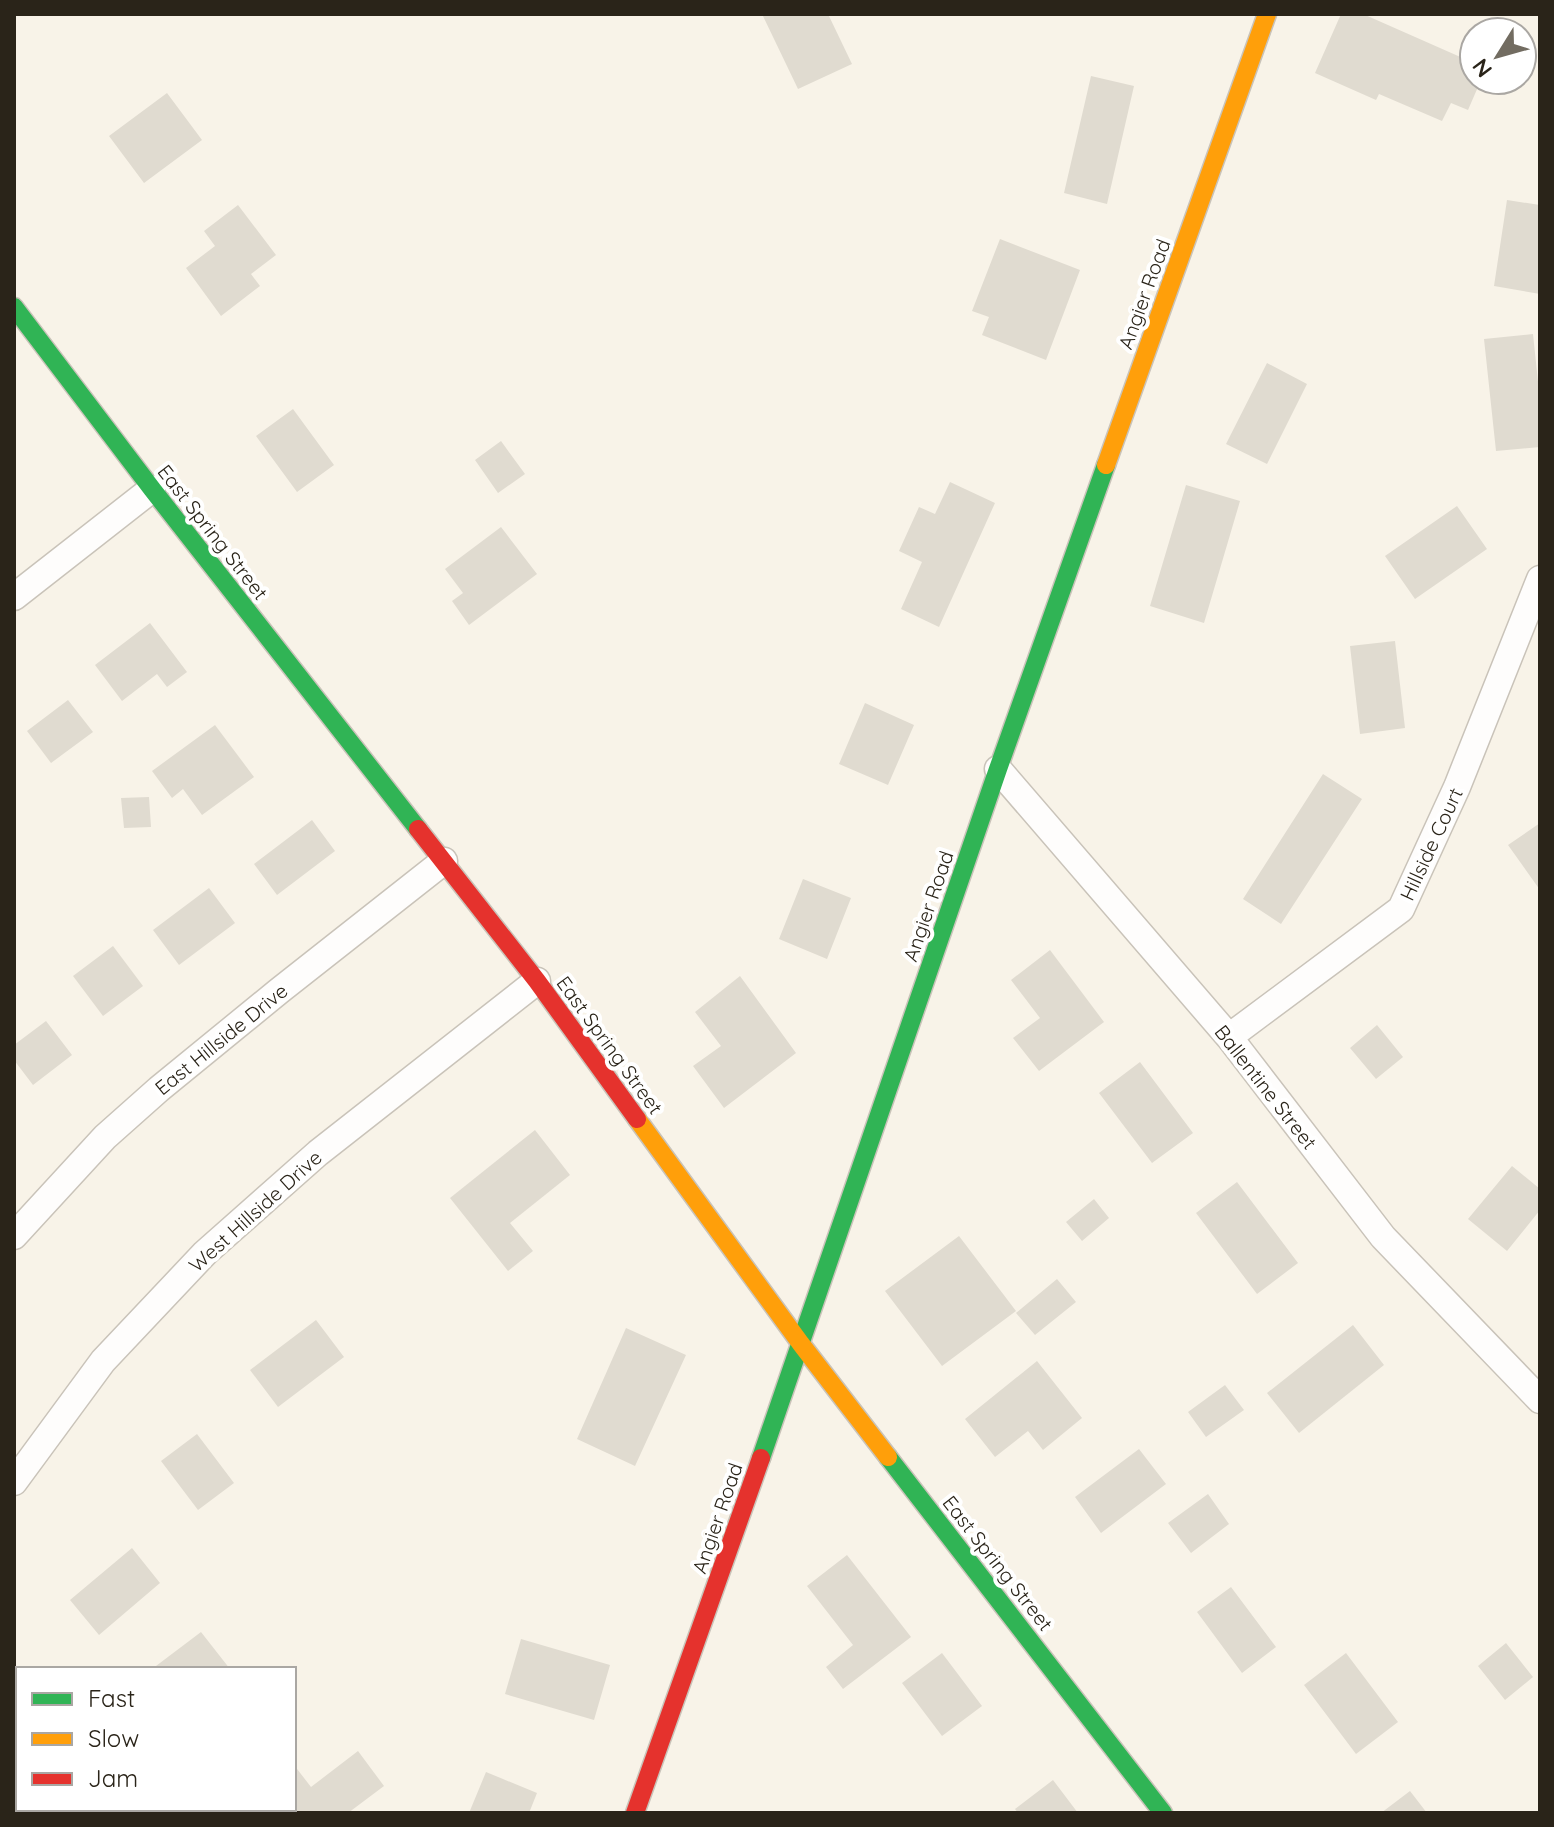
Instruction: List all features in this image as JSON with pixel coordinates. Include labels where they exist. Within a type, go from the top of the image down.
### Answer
[{"type":"street","points":[[1240,14],[1263,25]]},
{"type":"street","name":"Angier Road","points":[[635,1813],[801,1344],[998,769],[1263,25]]},
{"type":"street","name":"East Spring Street","points":[[14,307],[152,489],[537,981],[801,1344],[1163,1813]]},
{"type":"street","points":[[14,597],[152,489]]},
{"type":"street","name":"Hillside Court","points":[[1229,1037],[1401,909],[1457,787],[1540,579]]},
{"type":"street","name":"Ballentine Street","points":[[998,769],[1229,1037],[1383,1237],[1540,1400]]},
{"type":"street","name":"East Hillside Drive","points":[[14,1236],[105,1137],[159,1089],[444,861]]},
{"type":"street","name":"West Hillside Drive","points":[[14,1482],[103,1361],[205,1253],[318,1153],[537,981]]},
{"type":"building","points":[[762,14],[828,14],[852,64],[798,89]]},
{"type":"building","points":[[1341,14],[1363,14],[1458,56],[1458,96],[1474,96],[1468,110],[1451,103],[1442,121],[1379,94],[1376,100],[1315,73]]},
{"type":"building","points":[[1091,76],[1134,86],[1107,204],[1064,193]]},
{"type":"building","points":[[167,93],[202,140],[144,183],[109,136]]},
{"type":"building","points":[[1507,200],[1540,205],[1540,294],[1494,286]]},
{"type":"building","points":[[238,205],[276,255],[251,274],[260,286],[221,316],[186,268],[215,246],[204,231]]},
{"type":"building","points":[[1000,239],[1080,270],[1046,360],[982,335],[989,317],[972,311]]},
{"type":"building","points":[[1533,334],[1540,401],[1540,447],[1496,451],[1484,339]]},
{"type":"building","points":[[1267,363],[1307,384],[1267,464],[1226,444]]},
{"type":"building","points":[[293,409],[334,465],[297,492],[256,436]]},
{"type":"building","points":[[501,441],[525,474],[498,493],[475,460]]},
{"type":"building","points":[[950,482],[995,503],[939,627],[901,609],[922,562],[899,551],[919,507],[935,514]]},
{"type":"building","points":[[1186,485],[1240,501],[1204,623],[1150,606]]},
{"type":"building","points":[[1457,506],[1487,549],[1415,599],[1385,556]]},
{"type":"building","points":[[501,527],[537,574],[469,625],[452,601],[463,593],[445,569]]},
{"type":"building","points":[[150,623],[187,672],[167,687],[157,674],[122,701],[95,665]]},
{"type":"building","points":[[1395,641],[1405,728],[1360,734],[1350,646]]},
{"type":"building","points":[[68,700],[93,732],[51,763],[27,731]]},
{"type":"building","points":[[865,703],[914,725],[888,785],[839,764]]},
{"type":"building","points":[[215,725],[254,777],[202,815],[183,789],[172,798],[152,771]]},
{"type":"building","points":[[1323,774],[1362,799],[1281,924],[1243,899]]},
{"type":"building","points":[[149,797],[151,827],[124,828],[121,798]]},
{"type":"building","points":[[312,820],[335,851],[277,895],[254,864]]},
{"type":"building","points":[[1540,823],[1540,890],[1508,845]]},
{"type":"building","points":[[803,879],[851,898],[827,959],[779,939]]},
{"type":"building","points":[[209,888],[235,923],[179,965],[153,930]]},
{"type":"building","points":[[113,946],[143,986],[103,1016],[73,976]]},
{"type":"building","points":[[1050,950],[1104,1022],[1039,1071],[1013,1038],[1040,1018],[1011,980]]},
{"type":"building","points":[[740,976],[796,1053],[724,1108],[693,1066],[721,1046],[695,1012]]},
{"type":"building","points":[[46,1021],[72,1055],[33,1085],[14,1060],[14,1045]]},
{"type":"building","points":[[1377,1025],[1403,1057],[1376,1079],[1350,1048]]},
{"type":"building","points":[[1140,1062],[1193,1133],[1152,1163],[1099,1093]]},
{"type":"building","points":[[535,1130],[570,1175],[510,1223],[533,1251],[508,1271],[450,1198]]},
{"type":"building","points":[[1512,1166],[1540,1189],[1540,1210],[1507,1251],[1468,1219]]},
{"type":"building","points":[[1237,1182],[1298,1263],[1257,1294],[1196,1213]]},
{"type":"building","points":[[1094,1199],[1109,1218],[1082,1241],[1066,1222]]},
{"type":"building","points":[[959,1236],[1016,1311],[942,1366],[885,1291]]},
{"type":"building","points":[[1057,1279],[1076,1302],[1035,1335],[1016,1313]]},
{"type":"building","points":[[316,1320],[344,1357],[278,1407],[250,1370]]},
{"type":"building","points":[[1353,1325],[1384,1365],[1299,1433],[1267,1393]]},
{"type":"building","points":[[626,1328],[686,1355],[635,1466],[577,1439]]},
{"type":"building","points":[[1037,1361],[1082,1418],[1043,1450],[1028,1431],[995,1457],[965,1419]]},
{"type":"building","points":[[1225,1385],[1244,1410],[1206,1437],[1188,1412]]},
{"type":"building","points":[[197,1434],[234,1483],[198,1510],[161,1461]]},
{"type":"building","points":[[1139,1449],[1166,1484],[1101,1533],[1075,1497]]},
{"type":"building","points":[[1208,1494],[1229,1524],[1191,1553],[1168,1523]]},
{"type":"building","points":[[132,1548],[160,1583],[99,1635],[70,1600]]},
{"type":"building","points":[[847,1555],[911,1637],[843,1689],[826,1667],[853,1645],[807,1586]]},
{"type":"building","points":[[1231,1587],[1276,1647],[1242,1673],[1197,1612]]},
{"type":"building","points":[[201,1632],[228,1667],[155,1667]]},
{"type":"building","points":[[521,1639],[610,1665],[594,1720],[505,1694]]},
{"type":"building","points":[[1506,1643],[1533,1677],[1505,1700],[1478,1666]]},
{"type":"building","points":[[942,1653],[982,1706],[942,1736],[902,1683]]},
{"type":"building","points":[[1346,1653],[1398,1722],[1356,1754],[1304,1685]]},
{"type":"building","points":[[358,1751],[384,1786],[348,1813],[248,1811],[296,1811],[296,1768],[311,1787]]},
{"type":"building","points":[[486,1772],[537,1793],[529,1813],[469,1813]]},
{"type":"building","points":[[1053,1780],[1078,1813],[1018,1813],[1015,1809]]},
{"type":"building","points":[[1410,1791],[1427,1813],[1381,1813]]},
{"type":"building","points":[[14,1799],[16,1811],[25,1813],[14,1813]]},
{"type":"traffic: fast","points":[[14,307],[418,829]]},
{"type":"traffic: fast","points":[[761,1458],[1106,465]]},
{"type":"traffic: fast","points":[[888,1457],[1163,1813]]},
{"type":"traffic: slow","points":[[1106,465],[1267,14]]},
{"type":"traffic: slow","points":[[637,1119],[801,1344],[888,1457]]},
{"type":"traffic: jam","points":[[418,829],[537,981],[637,1119]]},
{"type":"traffic: jam","points":[[635,1813],[761,1458]]}]
